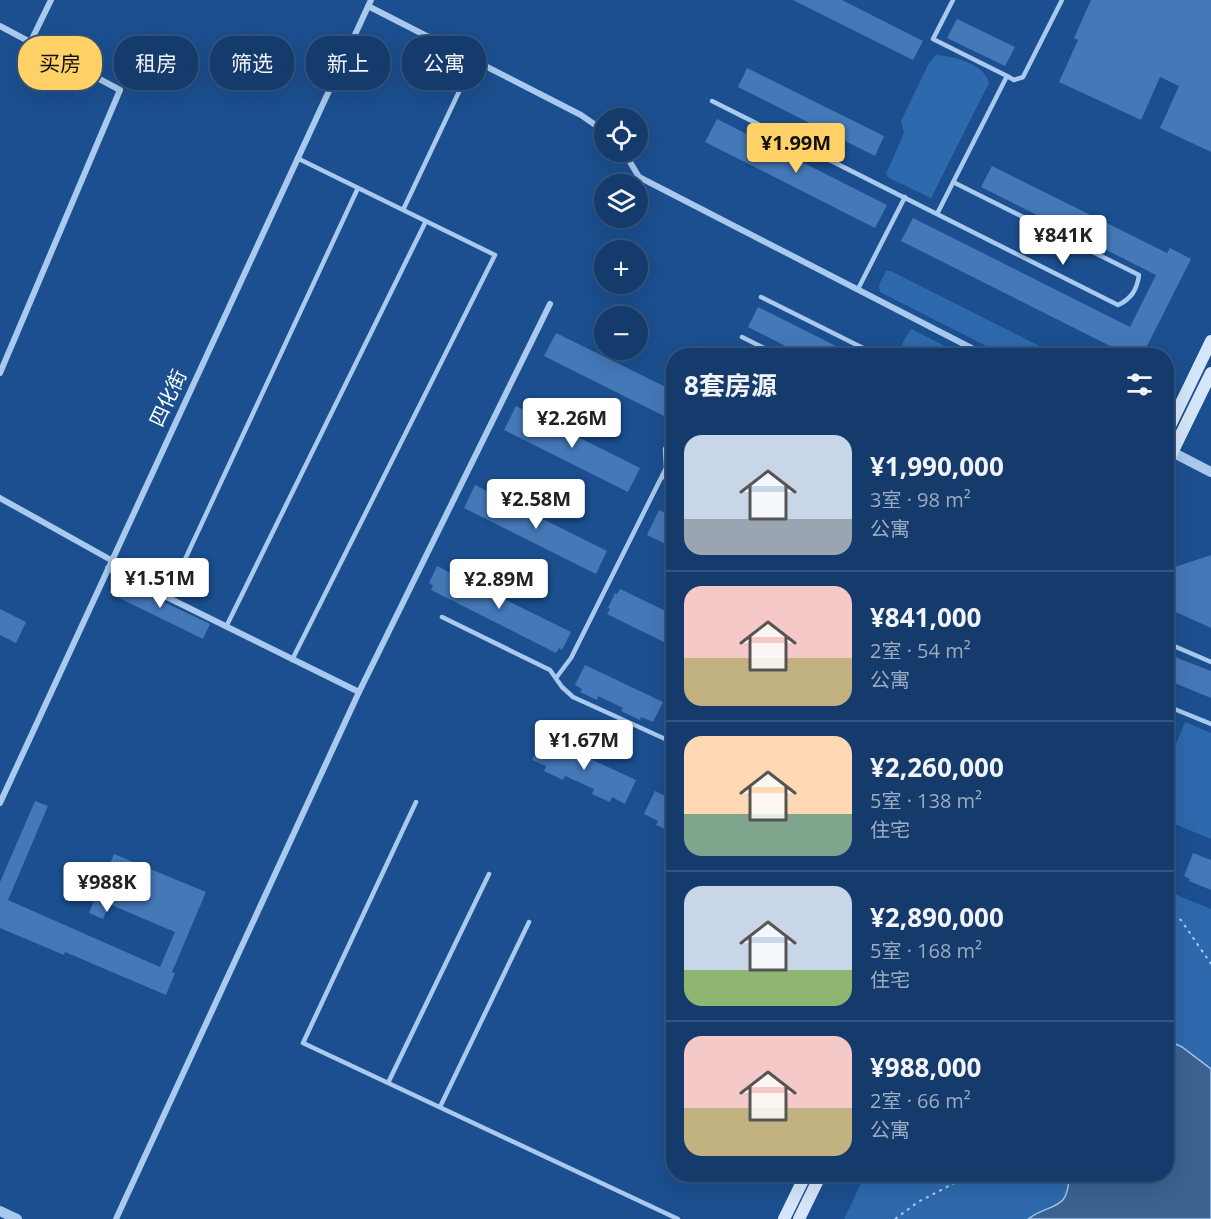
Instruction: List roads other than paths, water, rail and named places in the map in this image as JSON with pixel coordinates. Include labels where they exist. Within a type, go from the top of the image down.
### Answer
[{"type":"main road","points":[[1174,418],[1211,341]]},
{"type":"main road","points":[[1174,450],[1211,373]]},
{"type":"main road","points":[[784,1219],[802,1182]]},
{"type":"main road","points":[[799,1219],[817,1182]]},
{"type":"street","points":[[33,36],[51,0]]},
{"type":"street","points":[[369,3],[430,36]]},
{"type":"street","name":"四化街","points":[[0,803],[369,3]]},
{"type":"street","points":[[0,27],[18,37]]},
{"type":"street","points":[[486,66],[581,115],[594,124]]},
{"type":"street","points":[[0,373],[120,90],[102,81]]},
{"type":"street","points":[[630,162],[639,177],[972,348]]},
{"type":"street","points":[[116,1219],[359,693],[550,304]]},
{"type":"street","points":[[1174,459],[1211,472]]},
{"type":"street","points":[[0,498],[111,560]]},
{"type":"street","points":[[108,568],[359,693]]},
{"type":"street","points":[[0,1210],[17,1219]]},
{"type":"lane","points":[[952,0],[933,39],[1014,80],[1023,77],[1062,0]]},
{"type":"lane","points":[[937,214],[1007,76]]},
{"type":"lane","points":[[403,210],[460,90]]},
{"type":"lane","points":[[712,101],[1118,305],[1129,300],[1138,284],[1139,275],[953,182]]},
{"type":"lane","points":[[292,660],[495,255],[297,158]]},
{"type":"lane","points":[[167,598],[358,188]]},
{"type":"lane","points":[[858,289],[905,197]]},
{"type":"lane","points":[[226,627],[426,221]]},
{"type":"lane","points":[[762,297],[863,348]]},
{"type":"lane","points":[[742,337],[764,348]]},
{"type":"lane","points":[[556,678],[571,658],[666,468],[666,447]]},
{"type":"lane","points":[[662,476],[666,478]]},
{"type":"lane","points":[[442,617],[550,670],[562,687],[573,697],[666,739]]},
{"type":"lane","points":[[1174,646],[1211,662]]},
{"type":"lane","points":[[1174,709],[1211,724]]},
{"type":"lane","points":[[416,802],[303,1043],[678,1219]]},
{"type":"lane","points":[[388,1083],[489,874]]},
{"type":"lane","points":[[440,1107],[529,922]]}]
